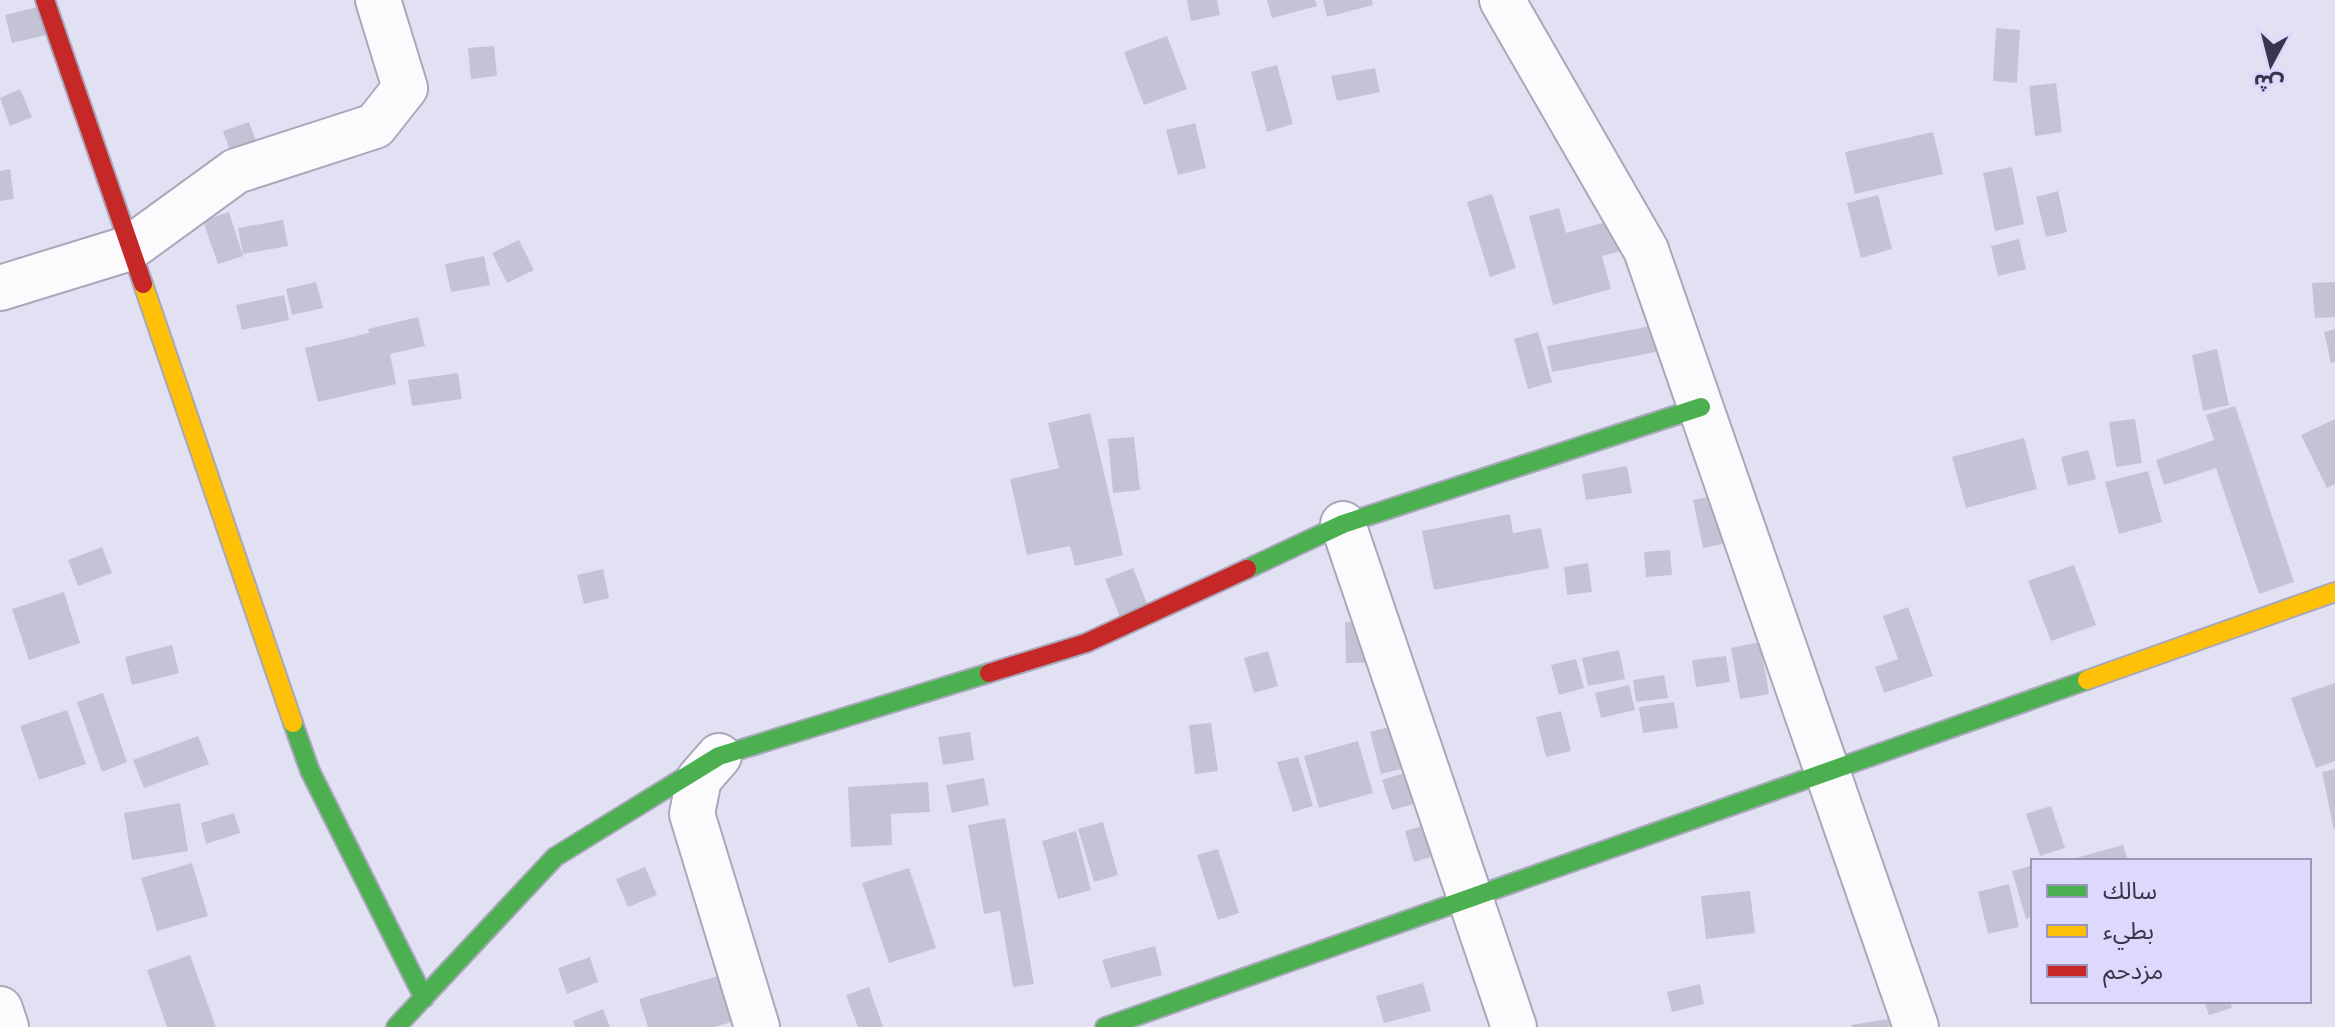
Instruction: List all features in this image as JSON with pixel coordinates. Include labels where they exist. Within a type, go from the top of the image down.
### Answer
[{"type":"street","points":[[45,0],[310,771],[424,998]]},
{"type":"street","points":[[0,288],[130,248],[236,171],[375,126],[405,88],[378,0]]},
{"type":"street","points":[[1502,0],[1646,250],[1916,1027]]},
{"type":"street","points":[[396,1027],[555,857],[719,756],[1086,643],[1343,524],[1701,407]]},
{"type":"street","points":[[1343,524],[1514,1027]]},
{"type":"street","points":[[1105,1027],[2335,592]]},
{"type":"street","points":[[719,756],[699,779],[692,814],[757,1027]]},
{"type":"street","points":[[0,1009],[6,1027]]},
{"type":"building","points":[[1187,0],[1217,0],[1220,15],[1191,21]]},
{"type":"building","points":[[1267,0],[1315,0],[1317,6],[1272,18]]},
{"type":"building","points":[[1323,0],[1372,0],[1373,5],[1327,17]]},
{"type":"building","points":[[38,7],[46,35],[12,43],[5,15]]},
{"type":"building","points":[[1996,28],[2020,30],[2017,83],[1993,81]]},
{"type":"building","points":[[1167,36],[1187,89],[1144,105],[1124,52]]},
{"type":"building","points":[[494,46],[497,76],[471,79],[468,48]]},
{"type":"building","points":[[1277,65],[1293,124],[1267,132],[1251,72]]},
{"type":"building","points":[[1375,68],[1380,92],[1337,101],[1331,76]]},
{"type":"building","points":[[2056,83],[2062,132],[2035,136],[2029,86]]},
{"type":"building","points":[[20,89],[32,117],[10,126],[0,98]]},
{"type":"building","points":[[249,122],[261,155],[235,164],[223,131]]},
{"type":"building","points":[[1195,123],[1206,168],[1178,175],[1166,130]]},
{"type":"building","points":[[1933,132],[1943,174],[1855,194],[1845,152]]},
{"type":"building","points":[[2012,167],[2024,224],[1995,231],[1983,173]]},
{"type":"building","points":[[10,169],[14,199],[0,201],[0,171]]},
{"type":"building","points":[[2058,191],[2067,232],[2046,237],[2036,197]]},
{"type":"building","points":[[1492,194],[1516,268],[1490,277],[1467,202]]},
{"type":"building","points":[[1878,195],[1892,249],[1861,258],[1847,203]]},
{"type":"building","points":[[1559,208],[1566,233],[1613,220],[1621,251],[1602,256],[1611,289],[1553,305],[1529,216]]},
{"type":"building","points":[[229,212],[243,256],[218,264],[203,221]]},
{"type":"building","points":[[283,220],[288,246],[243,254],[238,228]]},
{"type":"building","points":[[2019,239],[2026,269],[1998,276],[1991,246]]},
{"type":"building","points":[[519,240],[534,270],[507,283],[492,253]]},
{"type":"building","points":[[484,256],[490,285],[451,292],[445,264]]},
{"type":"building","points":[[316,282],[323,308],[292,315],[286,289]]},
{"type":"building","points":[[2335,282],[2335,317],[2315,318],[2312,283]]},
{"type":"building","points":[[284,295],[289,320],[242,330],[236,305]]},
{"type":"building","points":[[418,317],[425,346],[390,354],[396,384],[318,402],[305,348],[369,333],[368,329]]},
{"type":"building","points":[[1651,326],[1656,352],[1552,372],[1547,346]]},
{"type":"building","points":[[2335,329],[2335,362],[2331,363],[2324,332]]},
{"type":"building","points":[[1538,332],[1552,382],[1528,389],[1514,339]]},
{"type":"building","points":[[2217,349],[2229,405],[2203,411],[2192,355]]},
{"type":"building","points":[[458,373],[462,399],[412,406],[408,380]]},
{"type":"building","points":[[2235,406],[2294,582],[2259,594],[2216,468],[2164,485],[2156,460],[2214,440],[2206,415]]},
{"type":"building","points":[[1090,413],[1123,555],[1075,566],[1070,546],[1027,555],[1010,479],[1059,468],[1048,423]]},
{"type":"building","points":[[2135,419],[2142,463],[2116,467],[2109,422]]},
{"type":"building","points":[[2335,419],[2335,484],[2327,488],[2301,435]]},
{"type":"building","points":[[1134,437],[1140,490],[1113,493],[1108,439]]},
{"type":"building","points":[[2024,438],[2037,489],[1966,508],[1952,457]]},
{"type":"building","points":[[2088,450],[2096,479],[2068,486],[2061,457]]},
{"type":"building","points":[[1627,466],[1632,493],[1586,500],[1582,474]]},
{"type":"building","points":[[2148,471],[2162,522],[2119,534],[2105,482]]},
{"type":"building","points":[[1726,493],[1736,541],[1703,548],[1693,500]]},
{"type":"building","points":[[1510,514],[1513,533],[1541,528],[1549,568],[1434,590],[1422,531]]},
{"type":"building","points":[[102,547],[112,573],[78,586],[68,560]]},
{"type":"building","points":[[1670,550],[1672,575],[1646,577],[1644,552]]},
{"type":"building","points":[[1588,563],[1592,592],[1567,595],[1564,567]]},
{"type":"building","points":[[2074,565],[2096,625],[2051,641],[2028,581]]},
{"type":"building","points":[[1133,568],[1153,619],[1125,630],[1105,579]]},
{"type":"building","points":[[603,569],[609,598],[584,604],[577,575]]},
{"type":"building","points":[[64,592],[80,643],[29,660],[12,609]]},
{"type":"building","points":[[1908,607],[1933,676],[1884,693],[1875,667],[1898,659],[1883,616]]},
{"type":"building","points":[[1391,621],[1392,662],[1346,663],[1345,622]]},
{"type":"building","points":[[1760,642],[1769,694],[1740,699],[1731,648]]},
{"type":"building","points":[[172,645],[179,673],[132,685],[125,657]]},
{"type":"building","points":[[1619,650],[1625,679],[1588,686],[1582,658]]},
{"type":"building","points":[[1268,651],[1278,686],[1254,693],[1244,658]]},
{"type":"building","points":[[1726,656],[1730,682],[1696,687],[1692,660]]},
{"type":"building","points":[[1576,659],[1584,688],[1559,695],[1551,665]]},
{"type":"building","points":[[1664,675],[1668,698],[1636,702],[1633,680]]},
{"type":"building","points":[[2335,683],[2335,761],[2316,768],[2291,698]]},
{"type":"building","points":[[1629,685],[1635,710],[1601,718],[1595,693]]},
{"type":"building","points":[[103,693],[127,762],[102,772],[77,702]]},
{"type":"building","points":[[1674,702],[1678,728],[1643,733],[1639,707]]},
{"type":"building","points":[[67,710],[86,764],[39,780],[20,726]]},
{"type":"building","points":[[1561,711],[1571,751],[1546,757],[1536,717]]},
{"type":"building","points":[[1211,723],[1218,771],[1195,774],[1189,725]]},
{"type":"building","points":[[1401,724],[1413,766],[1381,774],[1370,732]]},
{"type":"building","points":[[970,732],[974,760],[943,765],[938,737]]},
{"type":"building","points":[[198,736],[209,764],[144,788],[133,760]]},
{"type":"building","points":[[1358,741],[1373,793],[1319,808],[1304,756]]},
{"type":"building","points":[[1298,757],[1313,806],[1293,812],[1277,762]]},
{"type":"building","points":[[2335,769],[2335,829],[2334,830],[2322,772]]},
{"type":"building","points":[[1414,770],[1424,801],[1392,810],[1382,780]]},
{"type":"building","points":[[984,778],[989,805],[952,813],[946,785]]},
{"type":"building","points":[[928,782],[930,812],[891,814],[892,845],[851,847],[848,787]]},
{"type":"building","points":[[180,803],[188,851],[132,860],[124,813]]},
{"type":"building","points":[[2051,806],[2065,848],[2040,856],[2026,814]]},
{"type":"building","points":[[234,813],[240,833],[206,844],[201,823]]},
{"type":"building","points":[[1005,818],[1034,984],[1013,987],[1000,911],[984,914],[968,825]]},
{"type":"building","points":[[1103,822],[1118,875],[1094,882],[1078,829]]},
{"type":"building","points":[[1432,823],[1442,854],[1414,862],[1405,831]]},
{"type":"building","points":[[1076,831],[1091,890],[1058,899],[1042,841]]},
{"type":"building","points":[[2123,845],[2127,859],[2076,859]]},
{"type":"building","points":[[1218,849],[1239,913],[1218,920],[1197,855]]},
{"type":"building","points":[[192,863],[208,916],[157,931],[141,878]]},
{"type":"building","points":[[2031,866],[2031,918],[2026,919],[2012,871]]},
{"type":"building","points":[[645,867],[657,895],[628,907],[616,879]]},
{"type":"building","points":[[909,868],[936,948],[889,963],[862,883]]},
{"type":"building","points":[[2009,884],[2019,927],[1988,934],[1978,892]]},
{"type":"building","points":[[1750,891],[1755,933],[1706,939],[1701,896]]},
{"type":"building","points":[[1155,946],[1162,975],[1111,988],[1102,960]]},
{"type":"building","points":[[190,955],[216,1027],[167,1027],[147,970]]},
{"type":"building","points":[[590,957],[598,982],[567,994],[558,968]]},
{"type":"building","points":[[732,972],[746,1018],[714,1027],[648,1027],[639,999]]},
{"type":"building","points":[[1423,983],[1431,1011],[1384,1023],[1376,996]]},
{"type":"building","points":[[1700,984],[1704,1004],[1672,1012],[1667,992]]},
{"type":"building","points":[[869,987],[883,1027],[858,1027],[846,995]]},
{"type":"building","points":[[2205,1003],[2231,1003],[2232,1008],[2209,1015]]},
{"type":"building","points":[[603,1009],[610,1027],[575,1027],[573,1021]]},
{"type":"building","points":[[1888,1019],[1890,1027],[1851,1025]]},
{"type":"traffic: fast","points":[[1247,569],[1343,524],[1701,407]]},
{"type":"traffic: fast","points":[[396,1027],[555,857],[719,756],[989,673]]},
{"type":"traffic: fast","points":[[1105,1027],[2087,680]]},
{"type":"traffic: fast","points":[[293,723],[310,771],[424,998]]},
{"type":"traffic: slow","points":[[143,284],[293,723]]},
{"type":"traffic: slow","points":[[2087,680],[2335,592]]},
{"type":"traffic: jam","points":[[45,0],[143,284]]},
{"type":"traffic: jam","points":[[989,673],[1086,643],[1247,569]]}]
